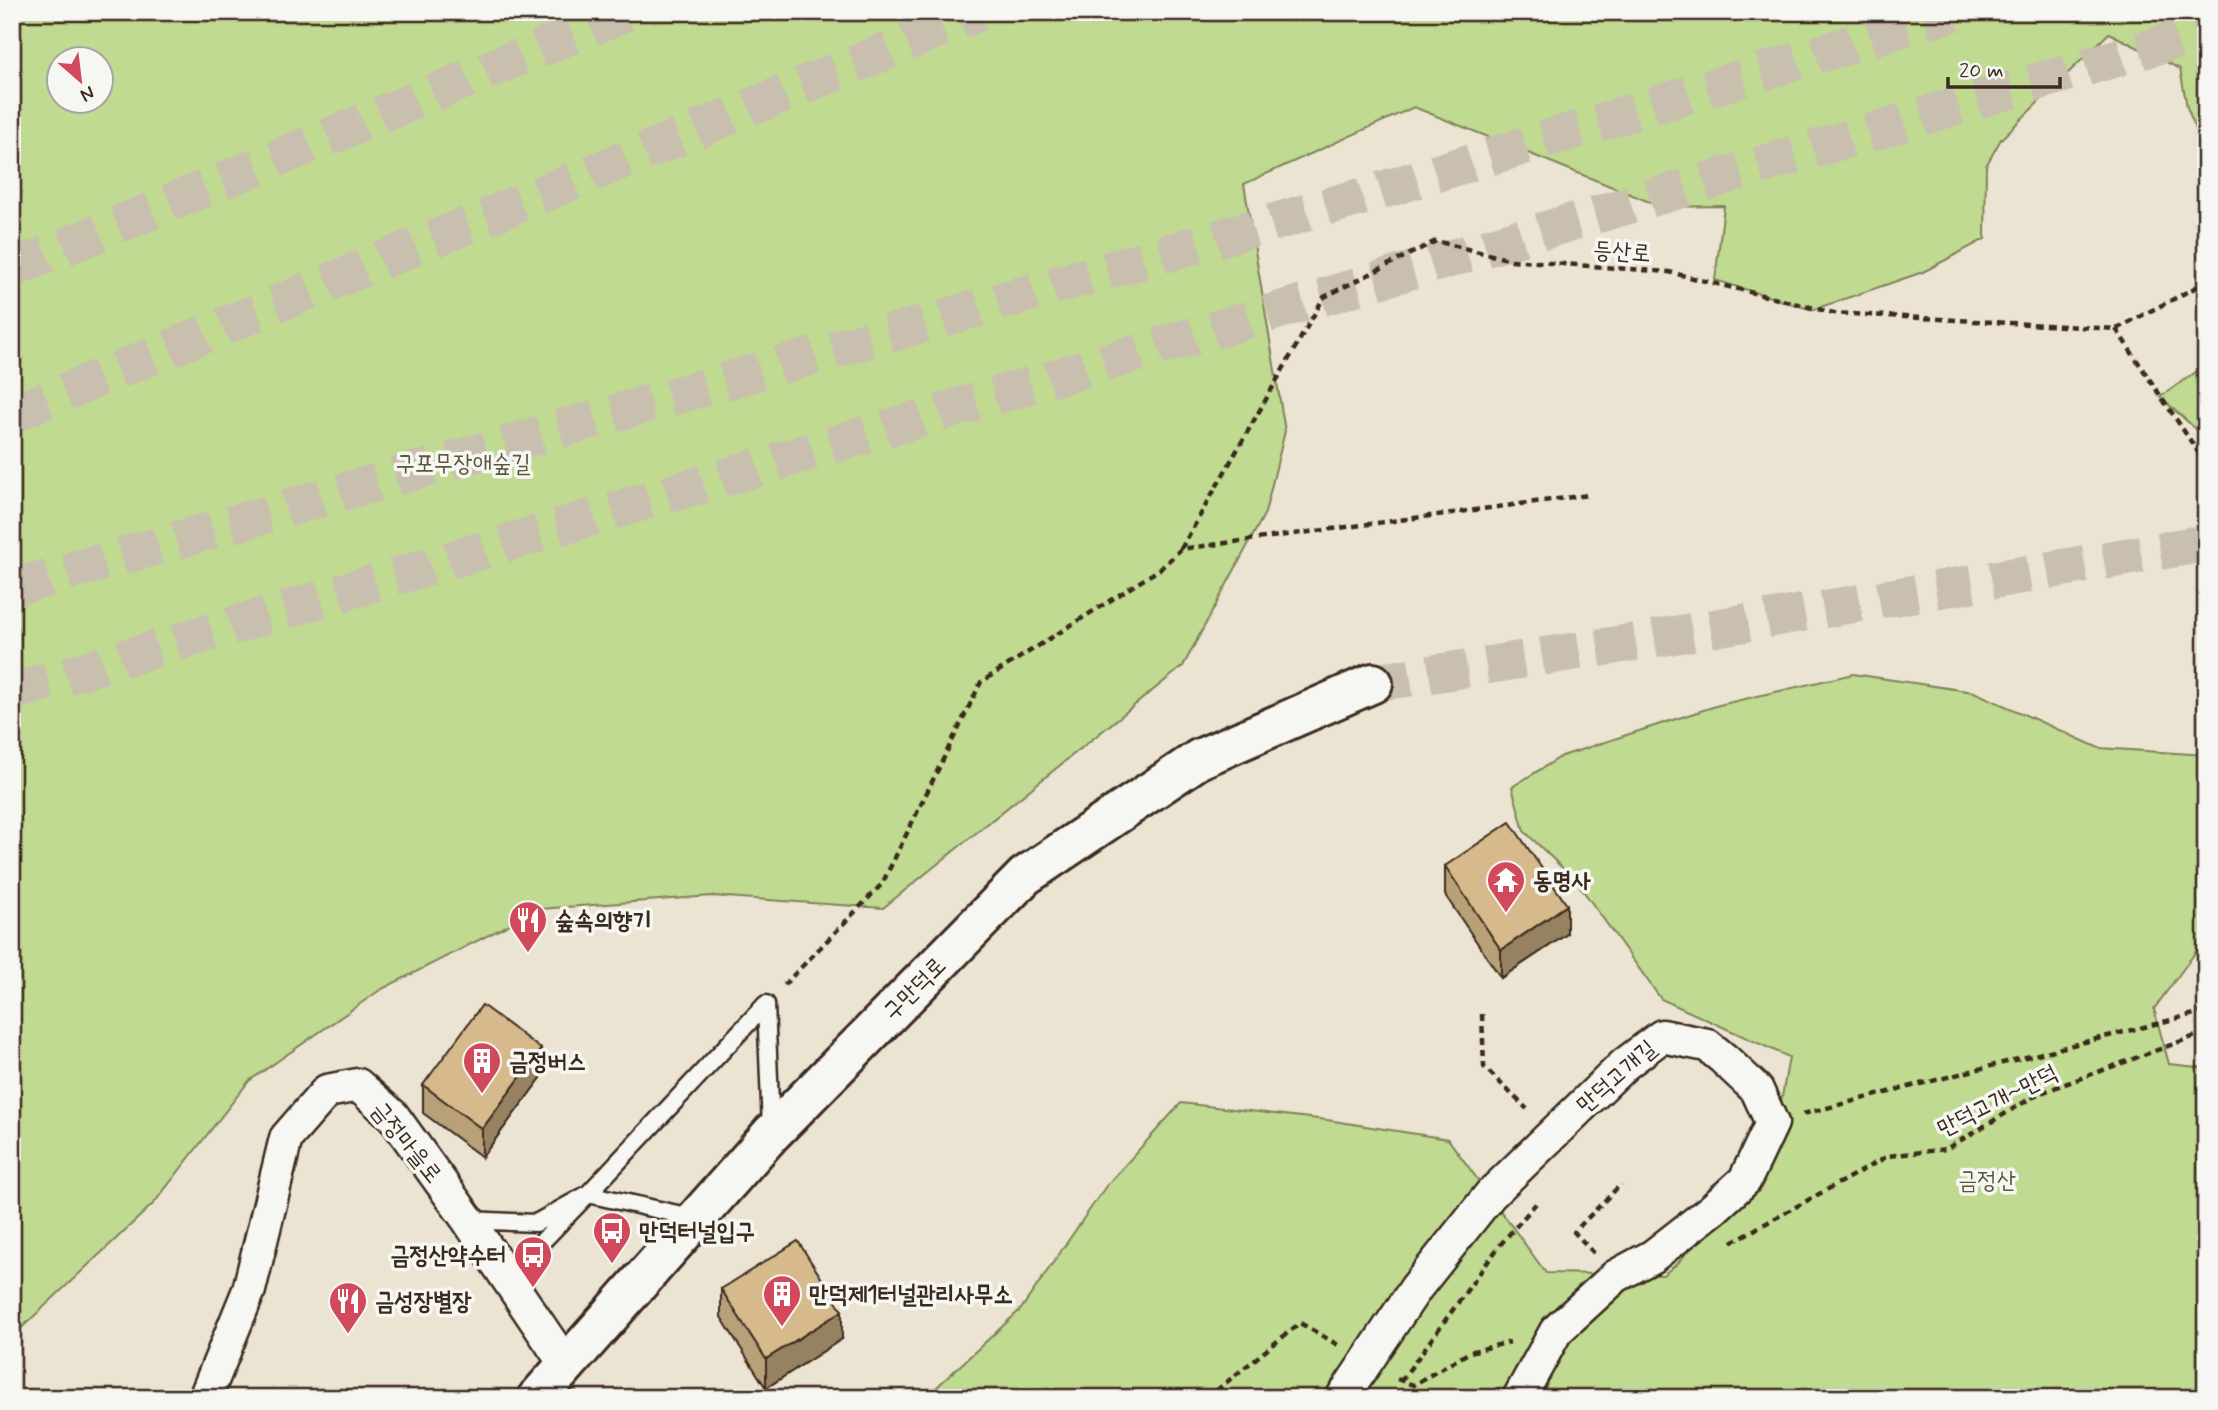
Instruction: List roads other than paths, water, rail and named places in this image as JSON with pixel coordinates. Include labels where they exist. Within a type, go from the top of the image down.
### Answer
[{"type":"main road","name":"구만덕로","points":[[537,1398],[771,1134],[1025,876],[1199,759],[1373,683]]},
{"type":"street","name":"만덕고개길","points":[[1342,1398],[1416,1288],[1490,1195],[1625,1064],[1662,1036],[1707,1045],[1757,1090],[1772,1123],[1745,1180],[1653,1256],[1616,1276],[1556,1331],[1519,1398]]},
{"type":"street","name":"금정마을로","points":[[205,1398],[248,1290],[286,1138],[327,1091],[358,1085],[384,1108],[468,1220],[566,1365]]},
{"type":"lane","points":[[507,1278],[766,1004],[771,1134]]},
{"type":"lane","points":[[468,1220],[536,1223],[588,1194],[695,1218]]},
{"type":"tunnel","points":[[12,269],[627,12]]},
{"type":"tunnel","points":[[12,414],[980,12]]},
{"type":"tunnel","points":[[12,588],[1357,198],[1954,12]]},
{"type":"tunnel","points":[[12,692],[2206,31]]},
{"type":"tunnel","points":[[1373,683],[1623,644],[2206,543]]},
{"type":"place","name":"동명사","points":[[1506,914]]},
{"type":"place","name":"숲속의향기","points":[[528,954]]},
{"type":"place","name":"금정버스","points":[[482,1095]]},
{"type":"place","name":"만덕터널입구","points":[[612,1265]]},
{"type":"place","name":"금정산약수터","points":[[533,1289]]},
{"type":"place","name":"만덕제1터널관리사무소","points":[[782,1328]]},
{"type":"place","name":"금성장별장","points":[[348,1335]]},
{"type":"park label","name":"구포무장애숲길","points":[[463,463]]},
{"type":"park label","name":"금정산","points":[[1987,1180]]}]
